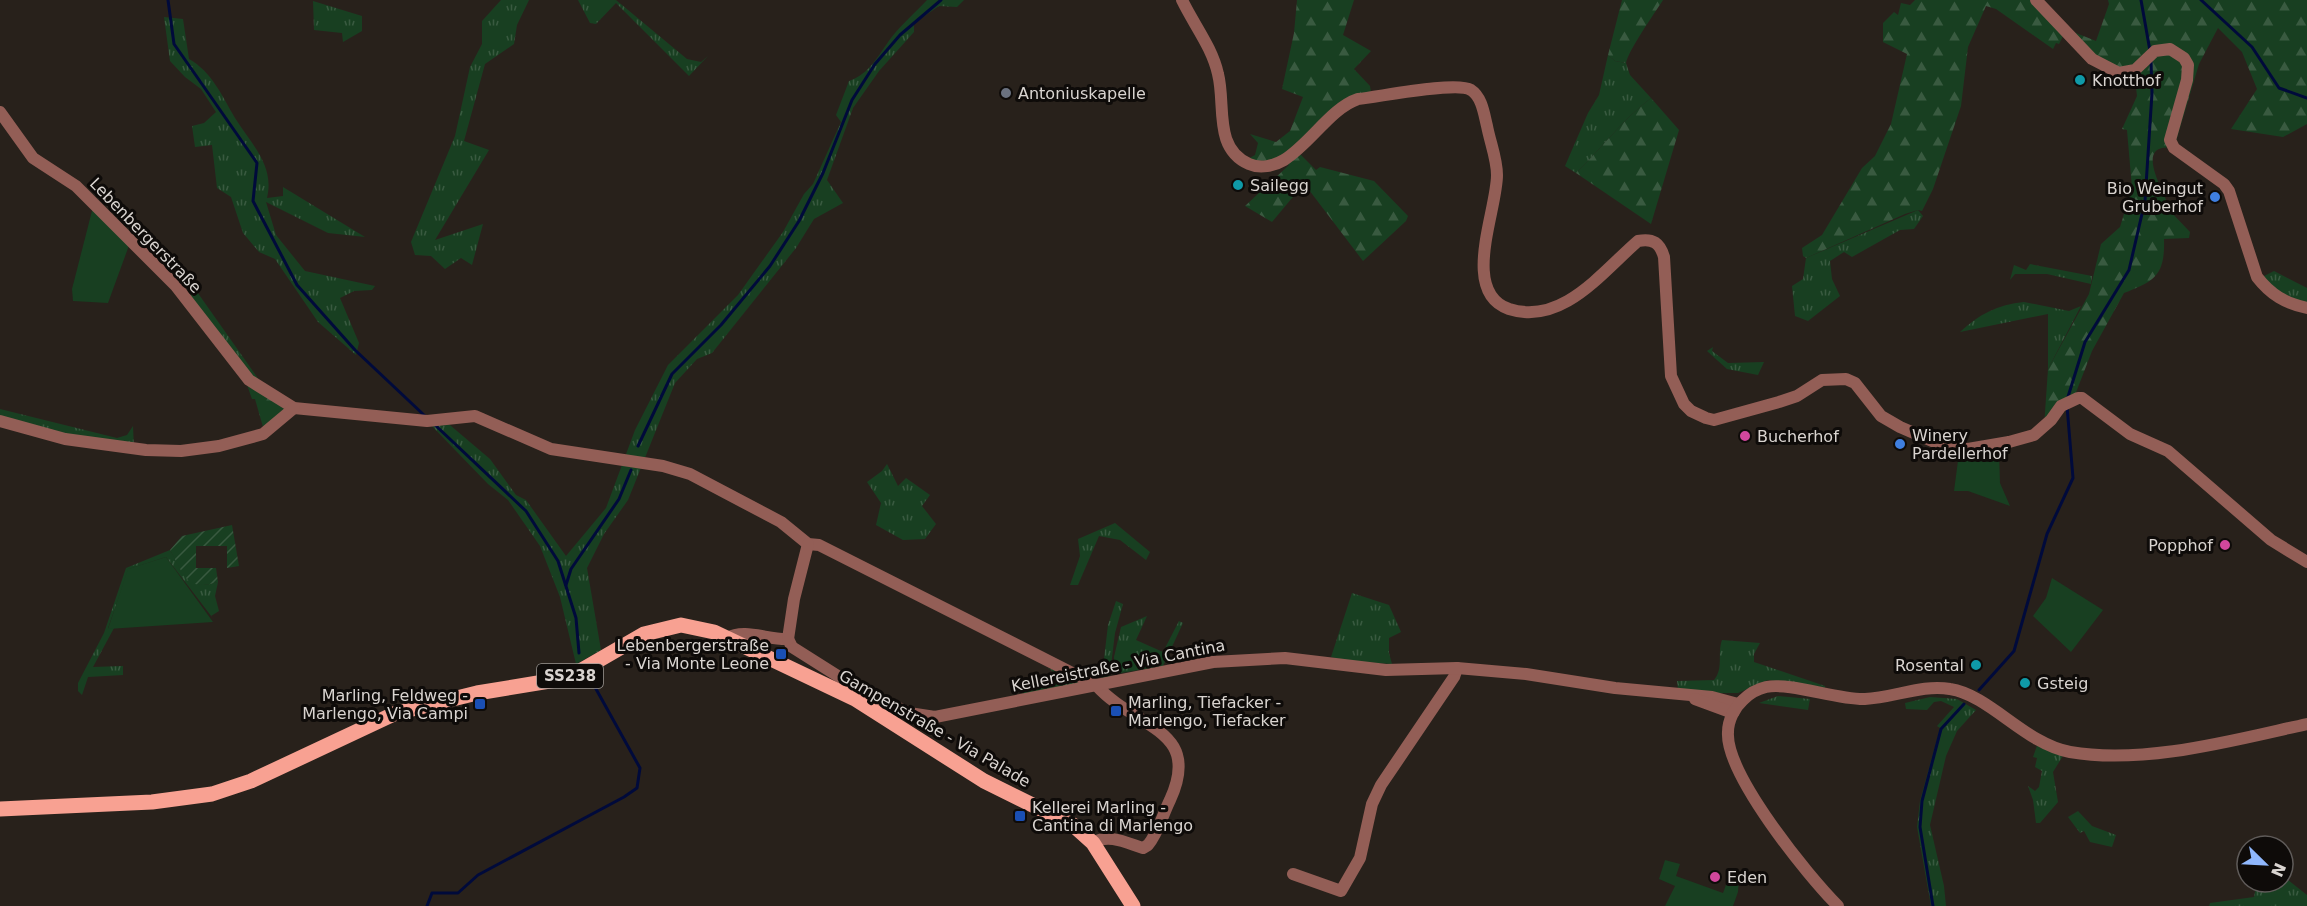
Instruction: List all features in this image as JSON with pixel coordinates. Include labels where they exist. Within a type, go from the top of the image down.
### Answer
[{"type":"main road","name":"Gampenstraße - Via Palade","points":[[0,809],[152,802],[212,794],[251,781],[396,713],[477,693],[568,678],[654,630],[689,626],[727,638],[857,694],[984,782],[1073,825],[1093,843],[1133,906]]},
{"type":"street","points":[[1182,0],[1209,50],[1218,74],[1225,137],[1233,152],[1251,165],[1264,166],[1283,161],[1304,146],[1343,107],[1358,99],[1459,87],[1474,93],[1482,106],[1497,169],[1484,261],[1484,280],[1492,297],[1497,304],[1515,311],[1544,312],[1587,288],[1638,241],[1648,239],[1655,242],[1662,249],[1664,257],[1671,376],[1684,404],[1699,416],[1714,420],[1797,396],[1822,380],[1846,379],[1855,383],[1881,416],[1894,424],[1946,447],[1968,449],[2034,435],[2066,403],[2082,398],[2130,434],[2168,451],[2271,540],[2307,562]]},
{"type":"street","points":[[2036,0],[2092,59],[2119,73],[2135,70],[2155,51],[2170,50],[2184,58],[2188,65],[2187,80],[2170,140],[2174,148],[2224,184],[2229,191],[2257,277],[2266,288],[2291,305],[2307,308]]},
{"type":"street","name":"Lebenbergerstraße","points":[[0,112],[33,158],[76,186],[176,286],[231,361],[249,380],[294,408]]},
{"type":"street","points":[[0,420],[65,439],[146,450],[181,451],[219,446],[263,434],[294,408],[427,421],[475,416],[551,449],[663,466],[690,474],[781,522],[808,544],[819,545],[1096,685],[1117,706],[1168,740],[1178,751],[1180,762],[1176,786],[1148,845],[1143,848],[1114,839],[1101,838],[1093,843]]},
{"type":"street","points":[[727,638],[735,633],[744,633],[773,639],[788,639],[794,599],[808,544]]},
{"type":"street","name":"Kellereistraße - Via Cantina","points":[[788,639],[792,648],[857,694],[909,713],[935,717],[1240,659],[1285,658],[1386,670],[1457,668],[1526,674],[1686,696],[1736,709]]},
{"type":"street","points":[[1293,874],[1341,891],[1360,858],[1368,815],[1381,785],[1454,677],[1457,668]]},
{"type":"street","points":[[1838,906],[1799,864],[1742,776],[1731,751],[1728,733],[1736,709],[1755,691],[1767,687],[1866,699],[1933,688],[1951,689],[1967,694],[2049,745],[2070,752],[2091,754],[2147,754],[2307,724]]},
{"type":"green space","points":[[501,0],[529,0],[517,25],[514,44],[485,64],[464,141],[489,150],[435,240],[483,224],[472,265],[461,258],[445,269],[431,256],[415,255],[411,242],[455,136],[470,67],[482,44],[482,21]]},
{"type":"green space","points":[[578,0],[616,0],[687,59],[701,62],[708,56],[689,76],[616,3],[596,24],[590,23]]},
{"type":"green space","points":[[927,0],[964,0],[957,7],[939,6],[914,23],[914,32],[879,71],[853,108],[827,180],[843,203],[814,219],[796,248],[712,353],[697,359],[675,383],[628,500],[604,534],[587,568],[601,650],[576,664],[560,597],[540,546],[508,500],[488,484],[427,421],[444,420],[490,459],[516,495],[526,500],[566,556],[606,508],[635,430],[668,365],[738,295],[783,232],[804,194],[813,184],[841,122],[836,115],[849,81],[868,69],[895,33]]},
{"type":"green space","points":[[1297,0],[1354,0],[1343,35],[1371,51],[1354,69],[1370,86],[1372,98],[1358,99],[1297,151],[1316,170],[1320,167],[1374,181],[1408,216],[1406,221],[1363,261],[1306,186],[1292,198],[1272,222],[1245,206],[1289,165],[1283,161],[1244,161],[1255,155],[1258,143],[1250,134],[1276,142],[1290,131],[1303,97],[1282,89],[1294,33]]},
{"type":"green space","points":[[1622,0],[1663,0],[1636,41],[1626,63],[1615,61],[1608,55]]},
{"type":"green space","points":[[1915,0],[2036,0],[2066,29],[2096,41],[2109,4],[2108,0],[2307,0],[2307,124],[2283,137],[2231,129],[2257,89],[2242,52],[2218,28],[2199,64],[2174,148],[2161,148],[2154,153],[2155,172],[2170,211],[2190,232],[2189,238],[2164,239],[2163,261],[2156,275],[2144,284],[2124,293],[2092,351],[2075,395],[2067,396],[2044,427],[2048,369],[2089,294],[2101,244],[2120,227],[2132,188],[2127,130],[2122,129],[2137,96],[2134,70],[2119,73],[2065,32],[2059,44],[2056,43],[2053,49],[1996,9],[1986,6],[1968,47],[1961,106],[1933,189],[1922,211],[1905,214],[1806,258],[1803,256],[1802,248],[1822,235],[1862,168],[1875,156],[1891,124],[1907,54],[1883,42],[1883,23],[1894,12],[1898,15],[1901,3],[1910,5]]},
{"type":"green space","points":[[313,1],[362,16],[362,31],[343,42],[342,33],[314,30]]},
{"type":"green space","points":[[164,17],[183,19],[189,59],[197,64],[216,85],[265,165],[269,186],[267,198],[283,196],[283,187],[365,237],[328,233],[266,202],[276,235],[305,271],[375,286],[372,290],[354,291],[340,298],[359,343],[356,355],[318,322],[275,259],[259,252],[243,233],[231,197],[217,188],[212,145],[195,147],[192,126],[204,123],[216,112],[201,89],[185,77],[170,61]]},
{"type":"green space","points":[[1608,55],[1615,61],[1626,63],[1630,75],[1651,98],[1621,125],[1576,173],[1565,166],[1588,113],[1599,95]]},
{"type":"green space","points":[[1651,98],[1679,130],[1651,224],[1576,173],[1631,115]]},
{"type":"green space","points":[[94,203],[131,240],[108,303],[73,301],[72,289]]},
{"type":"green space","points":[[1918,210],[1923,216],[1914,229],[1900,230],[1852,257],[1844,252],[1830,261],[1832,279],[1840,296],[1808,321],[1795,316],[1792,286],[1803,279],[1806,258]]},
{"type":"green space","points":[[2030,264],[2092,276],[2091,284],[2047,274],[2015,274],[2010,280],[2014,265],[2026,270]]},
{"type":"green space","points":[[2274,271],[2307,288],[2307,308],[2258,279]]},
{"type":"green space","points":[[195,289],[269,394],[187,301]]},
{"type":"green space","points":[[2024,302],[2069,311],[2081,306],[2048,369],[2048,314],[1960,332],[1989,311]]},
{"type":"green space","points":[[1713,347],[1712,351],[1728,363],[1764,362],[1758,375],[1727,369],[1707,351]]},
{"type":"green space","points":[[246,382],[294,408],[263,427],[255,399],[252,399]]},
{"type":"green space","points":[[0,409],[117,438],[127,435],[133,426],[134,449],[0,421]]},
{"type":"green space","points":[[1999,450],[2000,483],[2010,506],[1968,491],[1954,491],[1959,453]]},
{"type":"green space","points":[[887,464],[898,486],[906,478],[930,495],[922,506],[936,524],[925,539],[903,540],[876,525],[881,503],[867,482],[882,471]]},
{"type":"green space","points":[[1115,523],[1150,552],[1146,560],[1120,540],[1099,536],[1078,585],[1070,585],[1080,556],[1078,539]]},
{"type":"green space","points":[[232,525],[239,566],[227,568],[227,546],[196,546],[196,568],[216,568],[218,582],[207,585],[192,583],[183,574],[170,550],[182,536]]},
{"type":"green space","points":[[170,550],[188,579],[199,584],[218,582],[215,596],[219,611],[211,616],[166,557],[129,569],[108,628],[114,628],[93,667],[123,666],[123,675],[88,677],[82,695],[78,691],[78,683],[104,633],[126,568]]},
{"type":"green space","points":[[166,557],[213,622],[108,629],[128,569]]},
{"type":"green space","points":[[2052,578],[2103,610],[2071,652],[2033,616],[2046,598]]},
{"type":"green space","points":[[1352,593],[1389,605],[1401,632],[1389,638],[1392,664],[1349,661],[1331,657]]},
{"type":"green space","points":[[1116,601],[1123,604],[1115,633],[1109,682],[1101,684],[1108,625]]},
{"type":"green space","points":[[1147,616],[1136,640],[1163,652],[1179,621],[1183,623],[1163,666],[1115,674],[1114,657],[1121,627]]},
{"type":"green space","points":[[1722,640],[1760,643],[1754,654],[1754,662],[1825,686],[1825,689],[1768,680],[1738,693],[1710,693],[1678,689],[1677,681],[1714,680],[1720,666]]},
{"type":"green space","points":[[1048,668],[1096,685],[1023,700],[1021,682],[1046,686],[1053,684],[1056,674]]},
{"type":"green space","points":[[1778,696],[1810,699],[1808,710],[1759,703]]},
{"type":"green space","points":[[1930,697],[1957,699],[1976,710],[1957,731],[1946,756],[1930,825],[1944,886],[1946,906],[1931,906],[1917,827],[1920,801],[1940,728],[1937,726],[1954,707],[1941,701],[1934,702],[1927,710],[1906,709],[1905,703]]},
{"type":"green space","points":[[2039,740],[2066,751],[2053,772],[2058,802],[2040,823],[2036,823],[2033,800],[2028,786],[2035,791],[2039,787],[2042,771],[2035,767],[2037,758],[2033,757]]},
{"type":"green space","points":[[2078,811],[2092,826],[2116,835],[2112,847],[2090,842],[2084,831],[2080,833],[2068,817]]},
{"type":"green space","points":[[1665,860],[1680,864],[1676,876],[1723,893],[1730,874],[1739,877],[1738,892],[1733,906],[1665,906],[1675,886],[1659,879]]},
{"type":"green space","points":[[2295,886],[2307,895],[2307,906],[2209,906],[2210,903],[2254,897],[2255,894],[2295,894]]},
{"type":"waterway","points":[[168,0],[174,44],[257,163],[253,201],[297,285],[355,350],[425,416]]},
{"type":"waterway","points":[[638,446],[672,374],[721,325],[770,266],[799,221],[823,173],[852,100],[875,64],[900,35],[941,0]]},
{"type":"waterway","points":[[2141,0],[2150,51]]},
{"type":"waterway","points":[[2201,0],[2252,47],[2279,88],[2307,98]]},
{"type":"waterway","points":[[2067,400],[2085,342],[2129,270],[2145,201],[2152,93],[2151,61]]},
{"type":"waterway","points":[[1979,690],[2014,651],[2047,534],[2073,478],[2067,406]]},
{"type":"waterway","points":[[434,424],[526,511],[558,561],[576,618],[579,653]]},
{"type":"waterway","points":[[566,585],[571,569],[619,499],[631,470]]},
{"type":"waterway","points":[[427,906],[432,893],[458,893],[478,875],[637,788],[640,768],[591,680]]},
{"type":"waterway","points":[[1933,906],[1920,827],[1922,801],[1941,729],[1964,704]]},
{"type":"place","name":"Knotthof","points":[[2080,80]]},
{"type":"place","name":"Antoniuskapelle","points":[[1006,93]]},
{"type":"place","name":"Sailegg","points":[[1238,185]]},
{"type":"place","name":"Bio Weingut Gruberhof","points":[[2215,197]]},
{"type":"place","name":"Bucherhof","points":[[1745,436]]},
{"type":"place","name":"Winery Pardellerhof","points":[[1900,444]]},
{"type":"place","name":"Popphof","points":[[2225,545]]},
{"type":"place","name":"Lebenbergerstraße - Via Monte Leone","points":[[781,654]]},
{"type":"place","name":"Rosental","points":[[1976,665]]},
{"type":"place","name":"Gsteig","points":[[2025,683]]},
{"type":"place","name":"Marling, Feldweg - Marlengo, Via Campi","points":[[480,704]]},
{"type":"place","name":"Marling, Tiefacker - Marlengo, Tiefacker","points":[[1116,711]]},
{"type":"place","name":"Kellerei Marling - Cantina di Marlengo","points":[[1020,816]]},
{"type":"place","name":"Eden","points":[[1715,877]]}]
